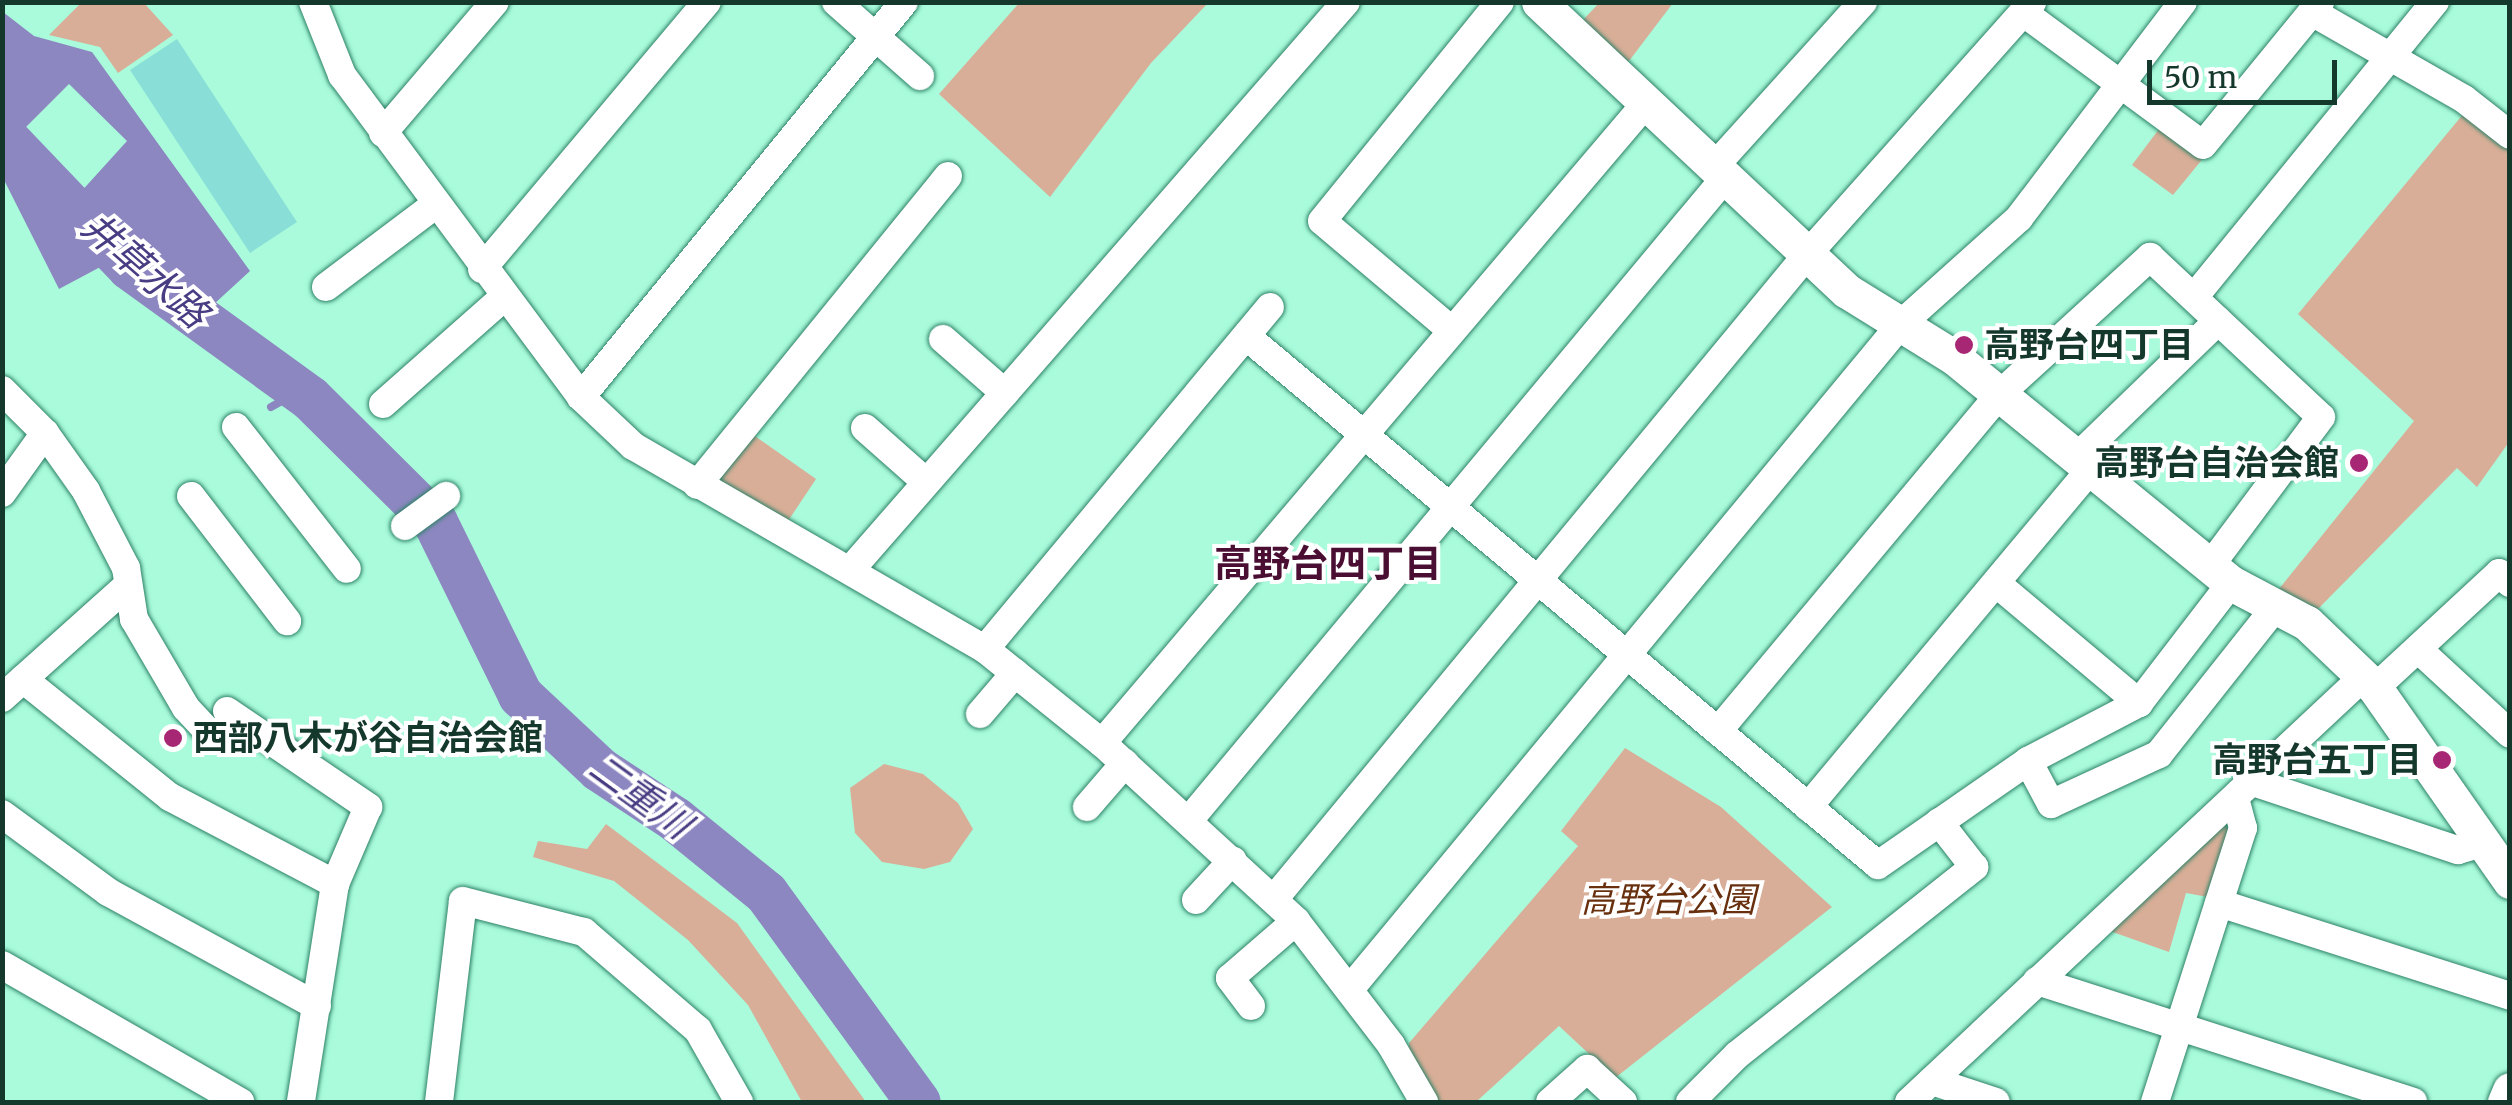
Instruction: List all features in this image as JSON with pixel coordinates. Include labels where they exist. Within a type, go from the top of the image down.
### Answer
[{"type":"street","points":[[313,2],[342,75],[581,397],[634,446],[697,485],[852,568],[984,649],[1102,743],[1190,819],[1296,921],[1350,989],[1424,1102]]},
{"type":"street","points":[[383,133],[496,2]]},
{"type":"street","points":[[482,268],[707,2]]},
{"type":"street","points":[[836,2],[920,76]]},
{"type":"street","points":[[581,397],[904,2]]},
{"type":"street","points":[[852,568],[1346,2]]},
{"type":"street","points":[[1450,329],[1322,221],[1500,2]]},
{"type":"street","points":[[1540,2],[1806,256],[2002,394],[2220,574],[2273,610],[2307,623],[2370,682],[2510,881]]},
{"type":"street","points":[[1190,819],[1863,2]]},
{"type":"street","points":[[1350,989],[1901,324],[2019,218],[2183,2]]},
{"type":"street","points":[[2195,296],[2393,59],[2435,2]]},
{"type":"street","points":[[1274,898],[1806,256],[2028,8],[2122,85],[2203,144],[2316,7],[2509,133]]},
{"type":"street","points":[[1102,743],[1450,329],[1647,102]]},
{"type":"street","points":[[697,485],[948,176]]},
{"type":"street","points":[[326,287],[436,204]]},
{"type":"street","points":[[1246,336],[1627,655],[1718,731],[1808,806],[1878,864],[2028,761],[2138,704],[2321,417],[2150,257],[2002,394],[1718,731]]},
{"type":"street","points":[[383,404],[504,296]]},
{"type":"street","points":[[984,649],[1270,307]]},
{"type":"street","points":[[1808,806],[1996,583],[2084,463],[2218,321]]},
{"type":"street","points":[[943,340],[1004,393]]},
{"type":"street","points":[[2,390],[45,433],[107,527],[142,634],[186,708],[211,735]]},
{"type":"street","points":[[236,427],[347,569]]},
{"type":"street","points":[[866,428],[926,482]]},
{"type":"street","points":[[2,493],[45,433]]},
{"type":"street","points":[[191,496],[287,621]]},
{"type":"street","points":[[405,526],[446,496]]},
{"type":"street","points":[[1909,1102],[2244,790],[2370,682],[2418,649],[2499,573],[2510,583]]},
{"type":"street","points":[[1996,583],[2138,704]]},
{"type":"street","points":[[127,586],[13,689],[170,797],[335,884]]},
{"type":"street","points":[[2028,761],[2051,804],[2159,754],[2273,610]]},
{"type":"street","points":[[2418,649],[2510,734]]},
{"type":"street","points":[[980,714],[1015,674]]},
{"type":"street","points":[[227,711],[368,807],[335,884],[301,1102]]},
{"type":"street","points":[[1087,807],[1125,763]]},
{"type":"street","points":[[2244,790],[2458,850],[2483,843]]},
{"type":"street","points":[[2155,1102],[2243,828],[2244,790]]},
{"type":"street","points":[[2,814],[108,892],[317,1006]]},
{"type":"street","points":[[1690,1102],[1737,1054],[1974,868],[1939,822]]},
{"type":"street","points":[[1196,900],[1233,860]]},
{"type":"street","points":[[439,1102],[463,901],[584,932],[698,1030],[739,1102]]},
{"type":"street","points":[[2219,903],[2510,996]]},
{"type":"street","points":[[1251,1006],[1230,978],[1296,921]]},
{"type":"street","points":[[3,966],[240,1102]]},
{"type":"street","points":[[2037,981],[2413,1102]]},
{"type":"street","points":[[1550,1102],[1587,1069],[1623,1102]]},
{"type":"street","points":[[1932,1081],[1996,1102]]},
{"type":"street","points":[[2504,1102],[2510,1090]]},
{"type":"green space","points":[[81,3],[144,3],[173,35],[118,73],[100,47],[49,35]]},
{"type":"green space","points":[[1019,3],[1208,3],[1151,63],[1050,197],[939,94]]},
{"type":"green space","points":[[1599,3],[1673,3],[1626,65],[1583,20]]},
{"type":"green space","points":[[2464,113],[2509,150],[2509,442],[2477,487],[2457,468],[2317,610],[2275,594],[2414,421],[2298,314]]},
{"type":"green space","points":[[2162,125],[2205,156],[2173,195],[2132,165]]},
{"type":"green space","points":[[752,434],[816,479],[788,521],[722,488],[719,475]]},
{"type":"green space","name":"高野台公園","points":[[1625,748],[1721,807],[1832,907],[1615,1078],[1559,1026],[1476,1102],[1433,1102],[1407,1057],[1409,1043],[1578,846],[1561,831]]},
{"type":"green space","points":[[884,764],[923,774],[958,803],[973,829],[950,862],[924,869],[882,862],[855,833],[850,788]]},
{"type":"green space","points":[[606,824],[737,923],[866,1102],[802,1102],[748,1005],[688,940],[614,881],[533,857],[538,841],[587,849]]},
{"type":"green space","points":[[2221,824],[2230,828],[2208,897],[2186,893],[2169,952],[2107,930]]},
{"type":"shaded area","points":[[3,12],[34,36],[92,52],[250,271],[213,305],[144,256],[78,195],[127,141],[69,84],[20,133],[3,114]]},
{"type":"shaded area","points":[[2,162],[104,265],[59,289],[3,178]]},
{"type":"building","points":[[177,39],[297,222],[250,253],[130,70]]},
{"type":"waterway","name":"二重川","points":[[2,134],[129,267],[310,398],[435,522],[520,695],[599,769],[675,819],[766,893],[918,1102]]},
{"type":"waterway","points":[[271,407],[300,391]]},
{"type":"place","name":"高野台四丁目","points":[[1964,345]]},
{"type":"place","name":"高野台自治会館","points":[[2359,463]]},
{"type":"place","name":"西部八木が谷自治会館","points":[[173,738]]},
{"type":"place","name":"高野台五丁目","points":[[2442,760]]},
{"type":"district","name":"高野台四丁目","points":[[1328,564]]},
{"type":"water label","name":"井草水路","points":[[145,270]]}]
